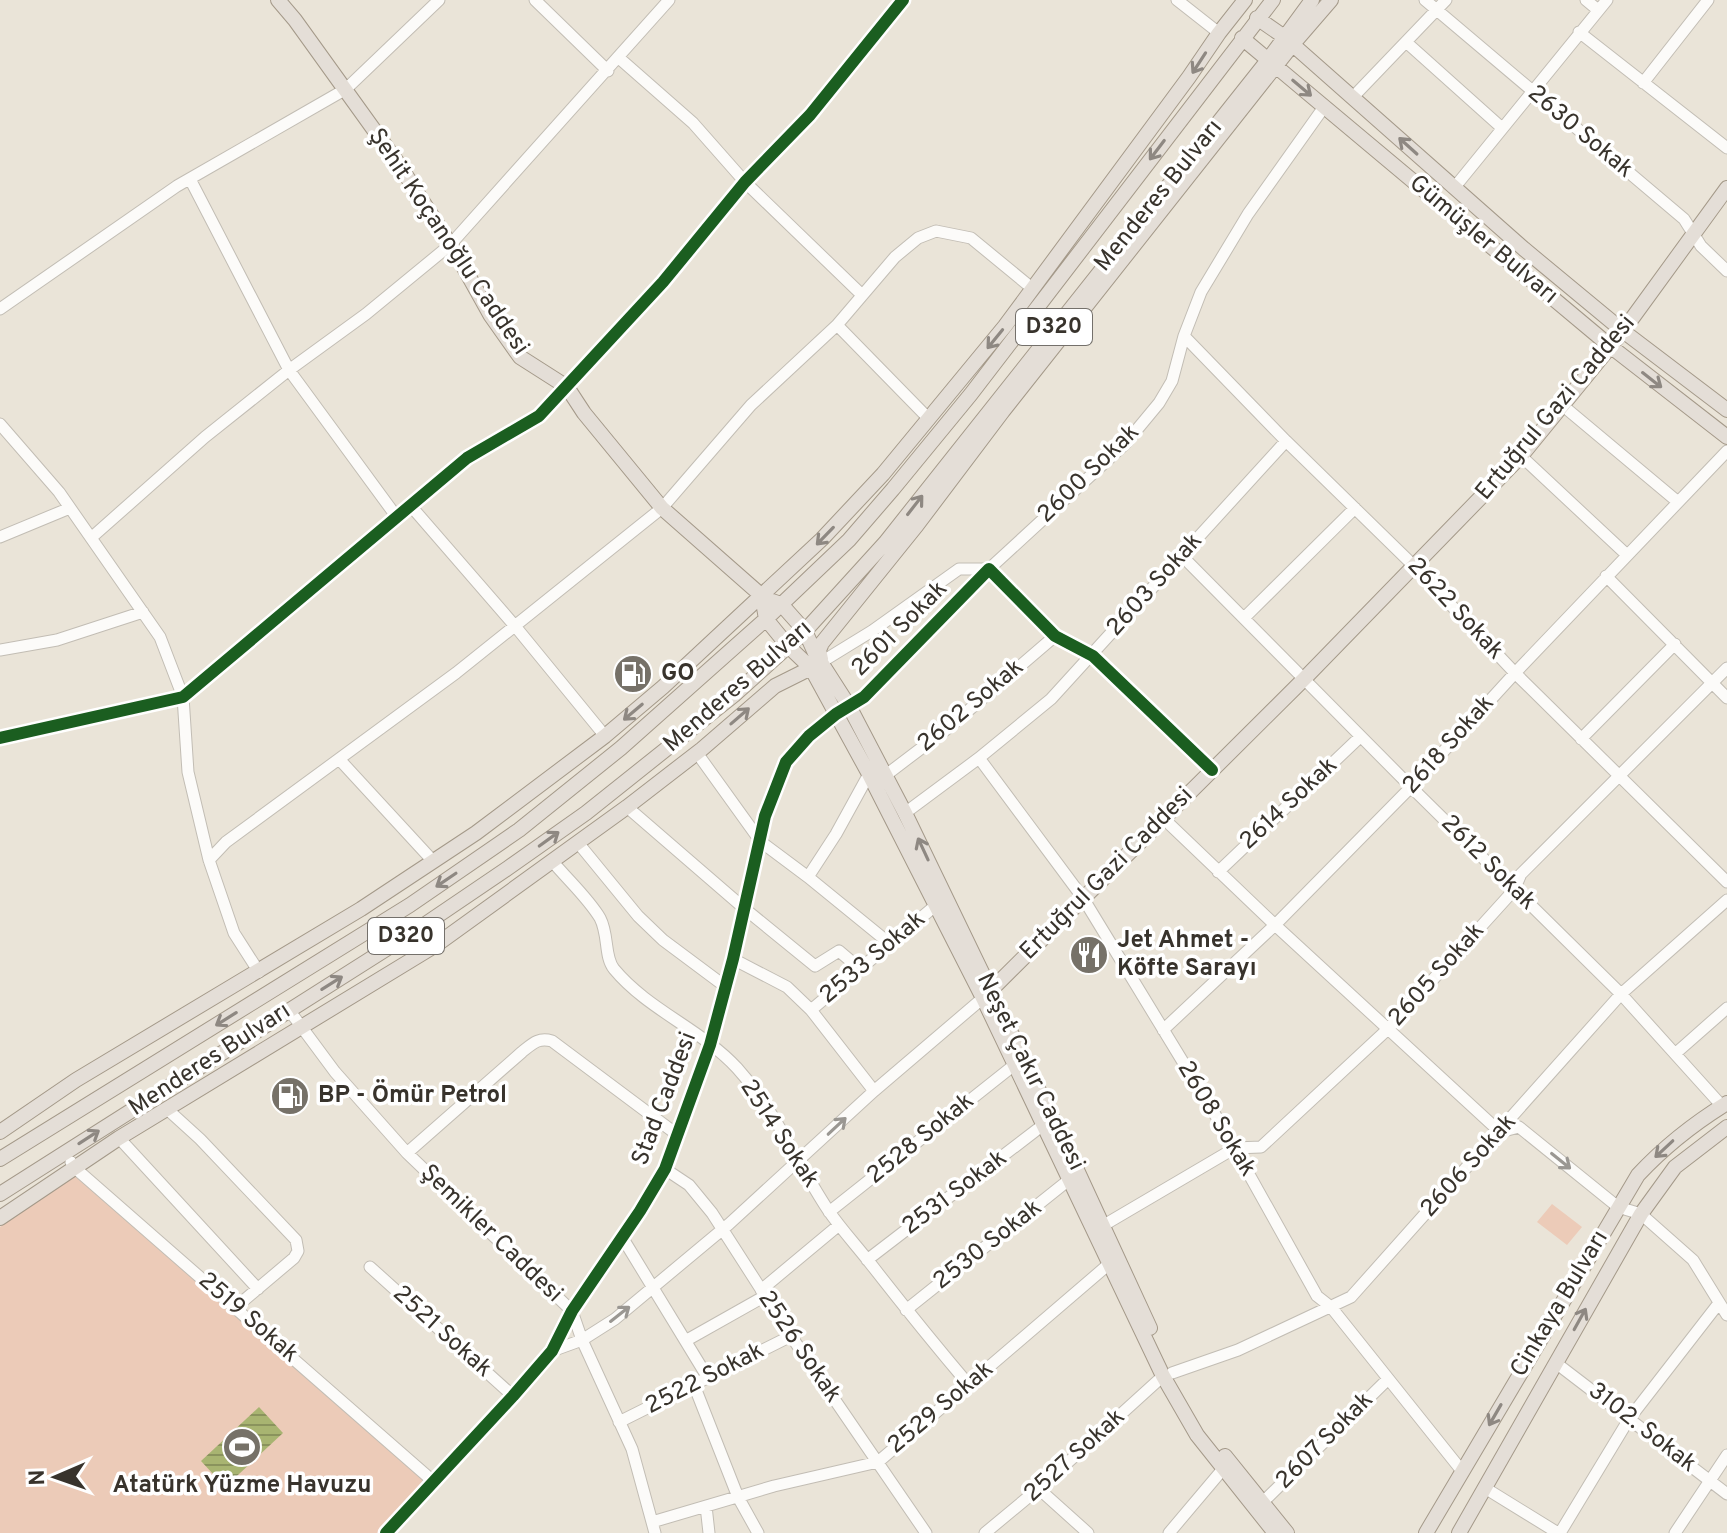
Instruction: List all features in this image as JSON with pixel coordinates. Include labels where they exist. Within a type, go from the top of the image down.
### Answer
[{"type":"main road","name":"Şehit Koçanoğlu Caddesi","points":[[278,0],[346,89],[520,357],[567,387],[584,413],[662,508],[762,596],[781,604]]},
{"type":"main road","points":[[0,1132],[76,1080],[259,972],[476,833],[605,736],[663,687],[832,529],[883,474],[1033,289],[1245,0]]},
{"type":"main road","name":"Menderes Bulvarı","points":[[0,1159],[410,905],[519,830],[621,748],[766,619],[849,540],[971,394],[1273,0]]},
{"type":"main road","name":"Menderes Bulvarı","points":[[0,1194],[436,917],[586,813],[734,695],[805,631],[885,543],[1272,63],[1312,0]]},
{"type":"main road","points":[[1288,40],[1331,0]]},
{"type":"main road","name":"Gümüşler Bulvarı","points":[[1257,18],[1288,40],[1454,188],[1623,331],[1727,410]]},
{"type":"main road","name":"Gümüşler Bulvarı","points":[[1242,38],[1610,346],[1727,437]]},
{"type":"main road","points":[[0,1218],[119,1138],[436,945],[579,844],[697,753],[775,686],[817,665],[822,643],[1272,63]]},
{"type":"main road","name":"Ertuğrul Gazi Caddesi","points":[[986,995],[1304,679],[1521,456],[1623,331],[1727,188]]},
{"type":"main road","points":[[762,596],[766,619],[788,646]]},
{"type":"main road","name":"Neşet Çakır Caddesi","points":[[781,604],[805,631],[817,665],[886,775],[986,995],[1013,1066],[1109,1264],[1197,1435],[1275,1533]]},
{"type":"main road","name":"Neşet Çakır Caddesi","points":[[788,646],[817,665]]},
{"type":"main road","name":"Neşet Çakır Caddesi","points":[[843,710],[869,774],[935,906],[986,995],[1104,1225],[1167,1375],[1212,1440],[1287,1533]]},
{"type":"main road","name":"Cinkaya Bulvarı","points":[[1426,1533],[1638,1175],[1664,1148],[1725,1105]]},
{"type":"main road","name":"Cinkaya Bulvarı","points":[[1459,1533],[1641,1214],[1675,1167],[1727,1127]]},
{"type":"street","points":[[0,309],[190,179],[346,89],[439,0]]},
{"type":"street","points":[[535,0],[608,71]]},
{"type":"street","points":[[91,538],[205,437],[366,314],[450,245],[669,0]]},
{"type":"street","points":[[0,738],[183,697],[467,458],[539,416],[663,282],[745,182],[810,115],[903,0]]},
{"type":"street","points":[[1177,0],[1219,33]]},
{"type":"street","name":"2630 Sokak","points":[[1425,0],[1684,219],[1701,246],[1727,271]]},
{"type":"street","points":[[1353,97],[1446,0]]},
{"type":"street","points":[[1586,0],[1598,10]]},
{"type":"street","points":[[1454,188],[1607,0]]},
{"type":"street","points":[[1643,83],[1708,0]]},
{"type":"street","points":[[1579,32],[1727,148]]},
{"type":"street","points":[[1406,42],[1502,128]]},
{"type":"street","points":[[619,58],[693,123],[745,182],[861,294]]},
{"type":"street","name":"2600 Sokak","points":[[989,569],[1125,444],[1159,403],[1172,381],[1184,336],[1201,292],[1224,252],[1324,107]]},
{"type":"street","points":[[190,179],[289,370],[396,516]]},
{"type":"street","points":[[209,860],[226,842],[456,673],[662,508],[751,405],[837,325],[895,257],[918,238],[936,231],[971,238],[1033,289]]},
{"type":"street","points":[[837,325],[929,419]]},
{"type":"street","name":"2622 Sokak","points":[[1184,336],[1415,567],[1515,673],[1727,882]]},
{"type":"street","points":[[1562,405],[1678,502]]},
{"type":"street","points":[[0,424],[70,508],[160,637],[183,697],[188,772],[209,860],[234,933],[259,972]]},
{"type":"street","name":"2603 Sokak","points":[[905,813],[1051,699],[1286,441]]},
{"type":"street","name":"2618 Sokak","points":[[1163,1030],[1275,925],[1411,787],[1606,576],[1727,451]]},
{"type":"street","points":[[1521,456],[1627,555]]},
{"type":"street","points":[[410,505],[605,736]]},
{"type":"street","points":[[0,537],[70,508]]},
{"type":"street","points":[[1244,618],[1355,508]]},
{"type":"street","name":"2612 Sokak","points":[[1182,556],[1360,737],[1621,994],[1725,1105]]},
{"type":"street","points":[[817,665],[959,569],[989,569],[1055,636],[1093,656],[1212,770]]},
{"type":"street","name":"2601 Sokak","points":[[843,710],[864,697],[989,569]]},
{"type":"street","points":[[1606,576],[1727,698]]},
{"type":"street","points":[[0,650],[57,640],[143,612]]},
{"type":"street","name":"2602 Sokak","points":[[886,775],[948,728],[1055,636]]},
{"type":"street","points":[[1581,739],[1675,644]]},
{"type":"street","name":"2605 Sokak","points":[[1104,1225],[1235,1148],[1261,1147],[1389,1028],[1514,890],[1521,874],[1727,668]]},
{"type":"street","name":"Stad Caddesi","points":[[386,1533],[552,1351],[572,1311],[665,1169],[710,1045],[765,816],[786,762],[809,736],[843,710]]},
{"type":"street","name":"2614 Sokak","points":[[1218,872],[1360,737]]},
{"type":"street","points":[[697,753],[761,842],[889,943]]},
{"type":"street","name":"2608 Sokak","points":[[979,758],[1083,898],[1235,1148],[1317,1296],[1331,1307],[1462,1471]]},
{"type":"street","points":[[339,759],[432,860]]},
{"type":"street","points":[[808,877],[869,774]]},
{"type":"street","points":[[627,807],[815,966],[839,951],[859,968]]},
{"type":"street","points":[[1163,818],[1500,1132],[1519,1127],[1618,1207],[1641,1214],[1693,1260],[1727,1315]]},
{"type":"street","points":[[579,844],[638,916],[663,940],[726,987]]},
{"type":"street","name":"2514 Sokak","points":[[553,862],[599,916],[608,937],[608,960],[612,966],[630,986],[737,1068],[787,1138],[798,1163],[829,1212],[969,1385]]},
{"type":"street","name":"2606 Sokak","points":[[1167,1375],[1238,1350],[1351,1297],[1621,994],[1727,900]]},
{"type":"street","name":"2533 Sokak","points":[[811,1010],[935,906]]},
{"type":"street","points":[[733,959],[787,987],[811,1010],[874,1091]]},
{"type":"street","name":"Ertuğrul Gazi Caddesi","points":[[552,1351],[582,1340],[615,1319],[722,1230],[874,1091],[986,995]]},
{"type":"street","points":[[1676,1053],[1727,1008]]},
{"type":"street","name":"Şemikler Caddesi","points":[[289,1010],[335,1072],[407,1153],[572,1311],[632,1449],[654,1527]]},
{"type":"street","points":[[407,1153],[537,1040],[552,1041],[679,1136]]},
{"type":"street","name":"2528 Sokak","points":[[829,1212],[1013,1066]]},
{"type":"street","points":[[167,1109],[200,1139],[296,1240],[298,1251],[294,1258],[236,1307]]},
{"type":"street","name":"2531 Sokak","points":[[867,1260],[1043,1125]]},
{"type":"street","points":[[119,1138],[258,1289]]},
{"type":"street","name":"2519 Sokak","points":[[66,1152],[75,1168],[434,1482]]},
{"type":"street","name":"2526 Sokak","points":[[665,1169],[689,1185],[722,1230],[926,1533]]},
{"type":"street","name":"2530 Sokak","points":[[906,1310],[1070,1179]]},
{"type":"street","points":[[687,1340],[763,1293],[839,1225]]},
{"type":"street","points":[[622,1237],[708,1378]]},
{"type":"street","name":"2529 Sokak","points":[[654,1527],[706,1506],[878,1462],[1109,1264]]},
{"type":"street","name":"2521 Sokak","points":[[370,1267],[513,1396]]},
{"type":"street","points":[[1485,1488],[1559,1533],[1629,1419],[1719,1303]]},
{"type":"street","name":"2522 Sokak","points":[[619,1422],[791,1336]]},
{"type":"street","name":"3102. Sokak","points":[[1556,1363],[1727,1494]]},
{"type":"street","name":"2527 Sokak","points":[[985,1533],[1167,1375]]},
{"type":"street","name":"2607 Sokak","points":[[1263,1502],[1388,1379]]},
{"type":"street","points":[[694,1385],[738,1497],[758,1533]]},
{"type":"street","points":[[1675,1533],[1727,1455]]},
{"type":"street","points":[[1169,1533],[1223,1469]]},
{"type":"street","points":[[1039,1489],[1088,1533]]},
{"type":"street","points":[[706,1506],[709,1533]]},
{"type":"shaded area","points":[[75,1168],[434,1482],[384,1533],[0,1533],[0,1227]]},
{"type":"shaded area","points":[[1552,1204],[1582,1227],[1567,1245],[1537,1222]]},
{"type":"shaded area","name":"Atatürk Yüzme Havuzu","points":[[259,1407],[283,1433],[225,1487],[201,1461]]},
{"type":"cycle path","points":[[0,738],[183,697],[467,458],[539,416],[663,282],[745,182],[810,115],[903,0]]},
{"type":"cycle path","points":[[386,1533],[552,1351],[572,1311],[665,1169],[710,1045],[765,816],[786,762],[809,736],[864,697],[989,569],[1055,636],[1093,656],[1212,770]]},
{"type":"place","name":"GO","points":[[633,674]]},
{"type":"place","name":"Jet Ahmet - Köfte Sarayı","points":[[1089,955]]},
{"type":"place","name":"BP - Ömür Petrol","points":[[290,1096]]},
{"type":"place","name":"Atatürk Yüzme Havuzu","points":[[242,1447]]}]
